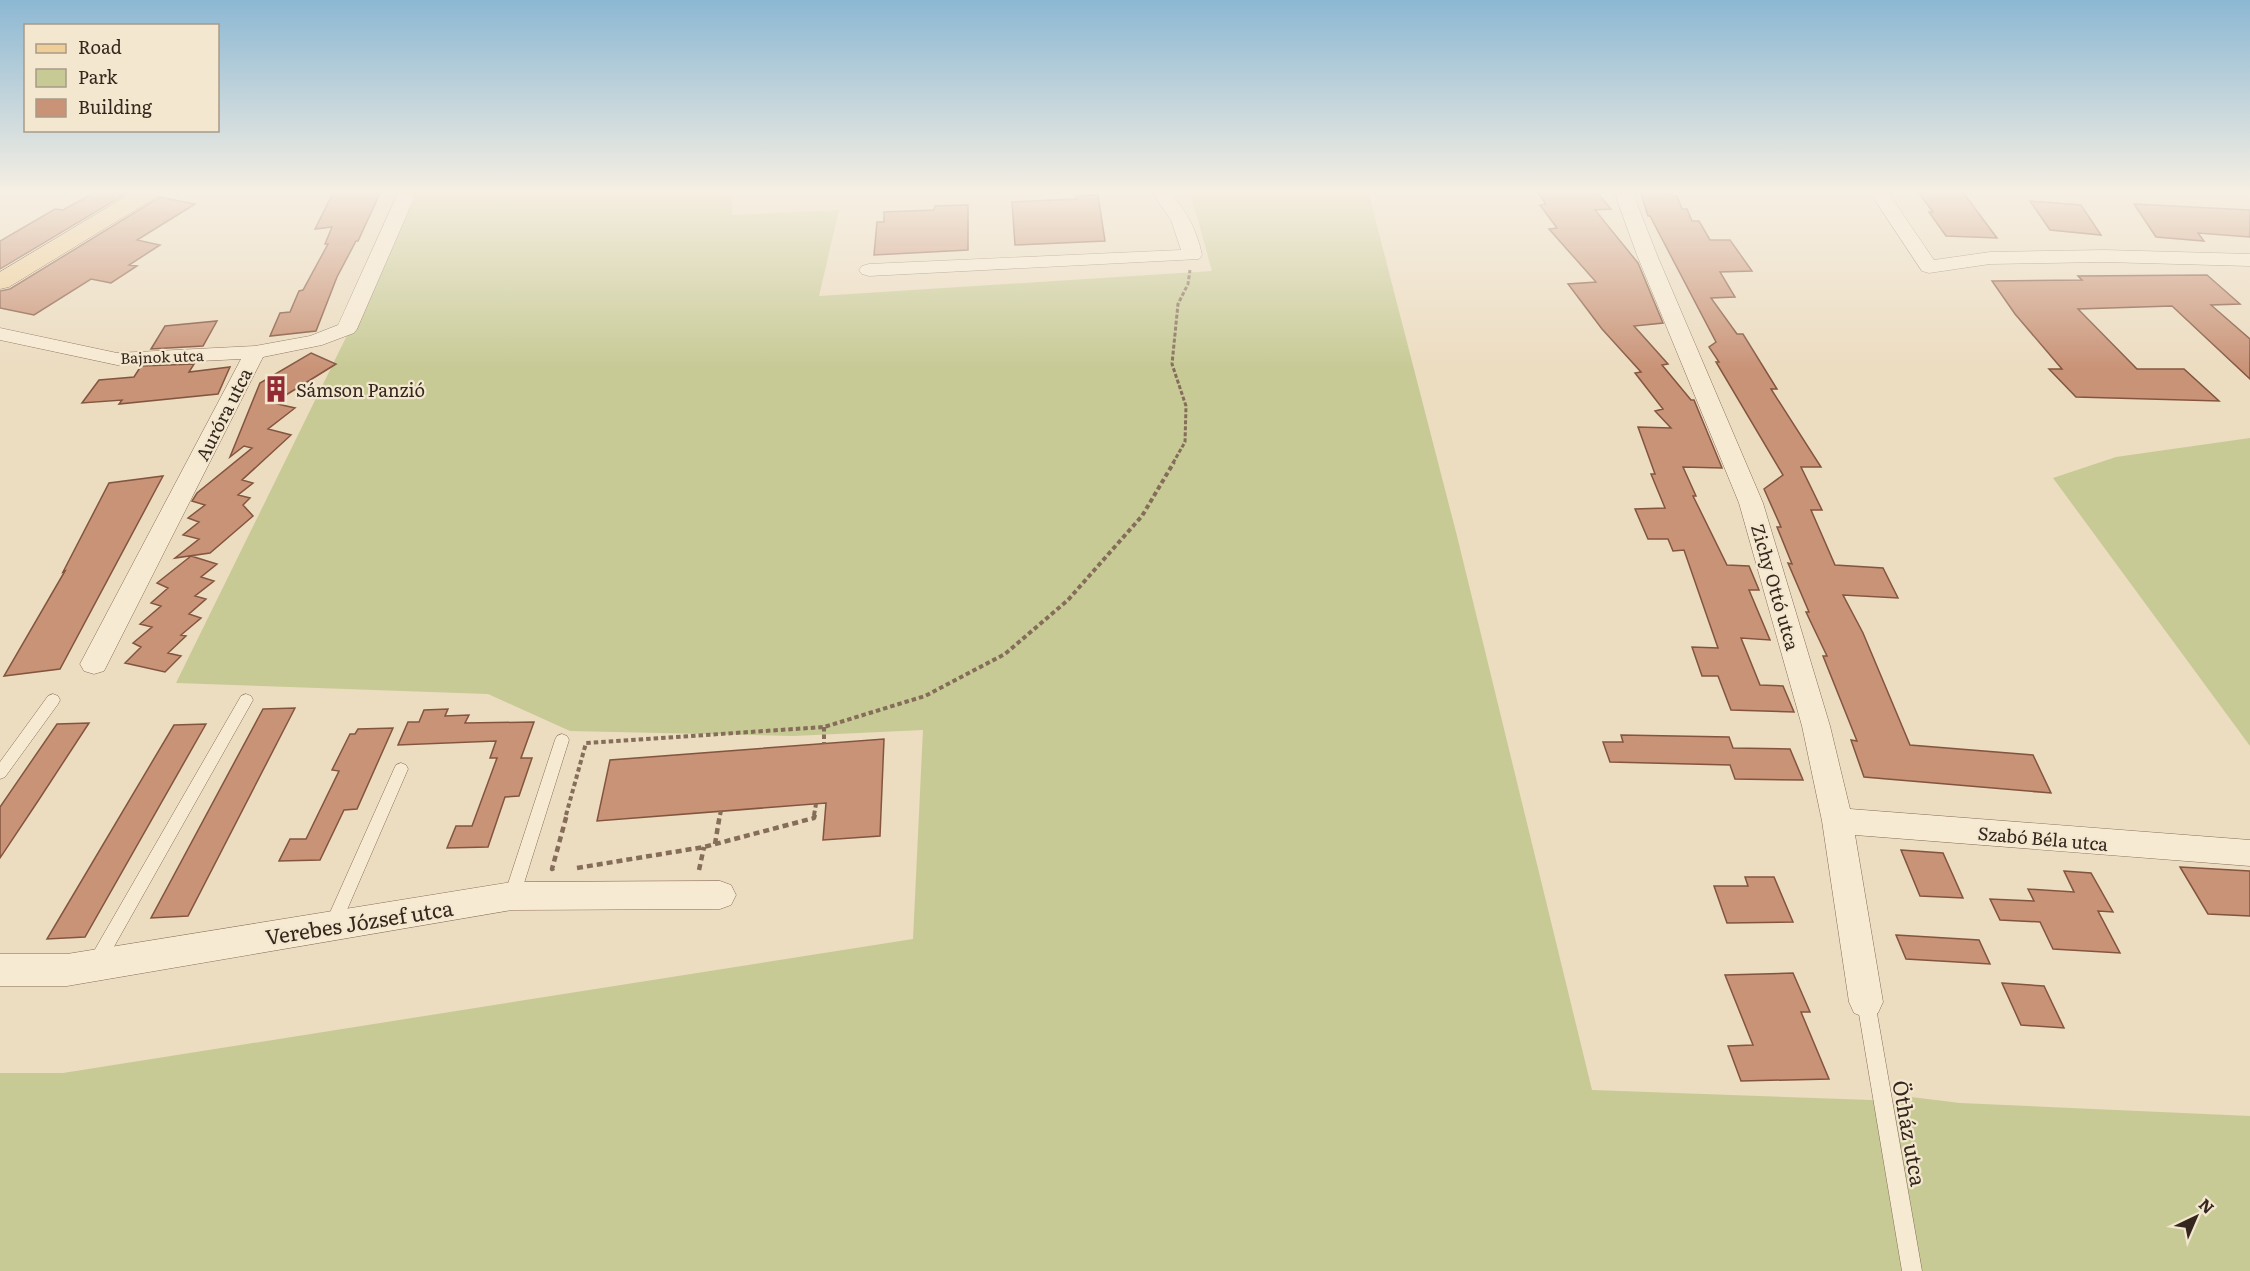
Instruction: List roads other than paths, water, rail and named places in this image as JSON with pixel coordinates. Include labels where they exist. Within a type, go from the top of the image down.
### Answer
[{"type":"main road","points":[[0,282],[52,250]]},
{"type":"street","name":"Auróra utca","points":[[94,664],[255,352],[315,341],[347,330],[382,250]]},
{"type":"street","points":[[869,270],[1192,255],[1191,250]]},
{"type":"street","name":"Zichy Ottó utca","points":[[1645,250],[1751,503],[1816,726],[1837,821],[1866,1002]]},
{"type":"street","points":[[1918,250],[1929,267],[1990,258],[2104,255],[2250,260]]},
{"type":"street","name":"Bajnok utca","points":[[0,334],[117,359],[255,352]]},
{"type":"street","name":"Szabó Béla utca","points":[[1837,821],[2250,854]]},
{"type":"street","name":"Verebes József utca","points":[[0,970],[67,970],[512,896],[720,895]]},
{"type":"lane","points":[[0,773],[53,700]]},
{"type":"lane","points":[[95,965],[246,700]]},
{"type":"lane","points":[[512,896],[562,740]]},
{"type":"lane","points":[[332,926],[401,769]]},
{"type":"lane","name":"Ötház utca","points":[[1866,1002],[1911,1271]]},
{"type":"place","name":"Sámson Panzió","points":[[276,389]]}]
